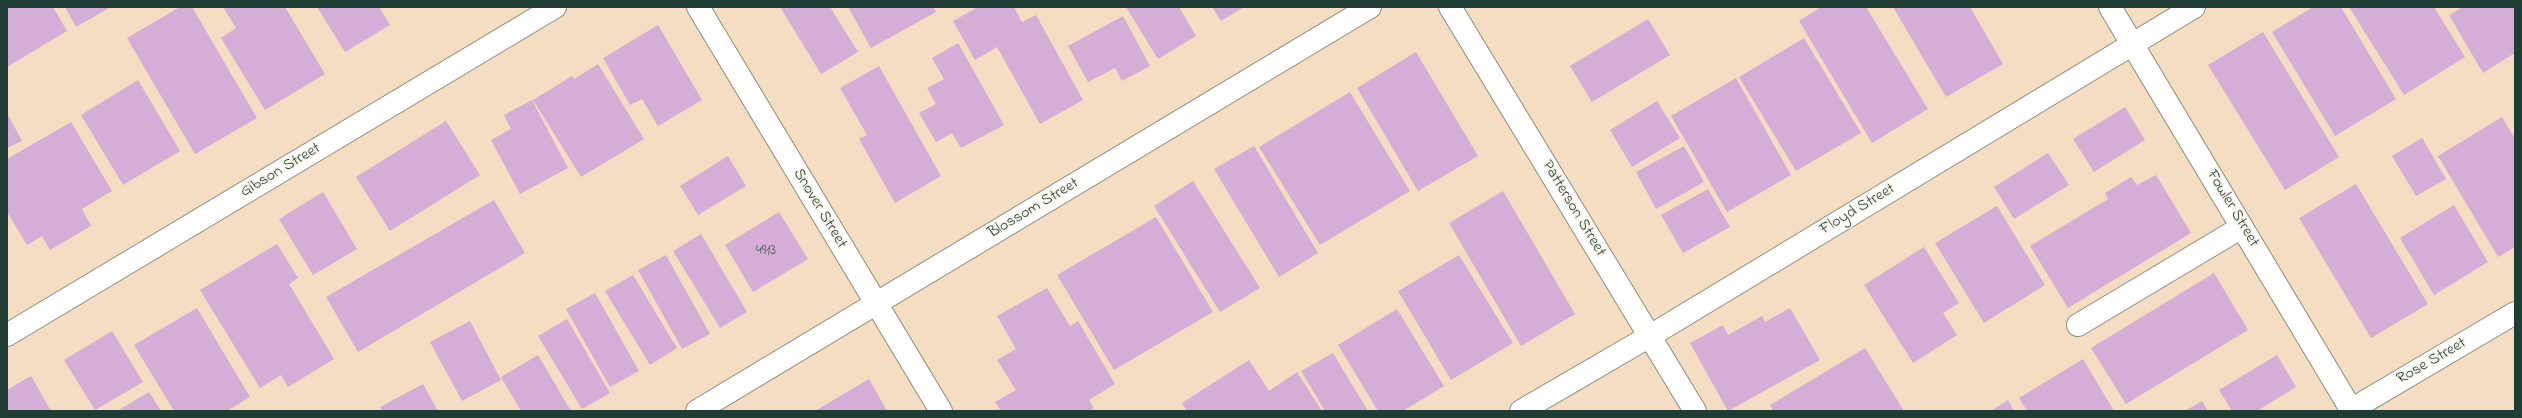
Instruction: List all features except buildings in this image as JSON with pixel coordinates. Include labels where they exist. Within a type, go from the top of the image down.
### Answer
[{"type":"street","name":"Gibson Street","points":[[7,335],[555,7]]},
{"type":"street","name":"Snover Street","points":[[698,7],[941,411]]},
{"type":"street","name":"Blossom Street","points":[[698,411],[1370,7]]},
{"type":"street","name":"Patterson Street","points":[[1450,7],[1695,411]]},
{"type":"street","name":"Fowler Street","points":[[2110,7],[2351,411]]},
{"type":"street","name":"Floyd Street","points":[[1521,411],[1650,336],[2194,7]]},
{"type":"street","points":[[2078,325],[2242,227]]},
{"type":"street","name":"Rose Street","points":[[2351,411],[2515,313]]}]
